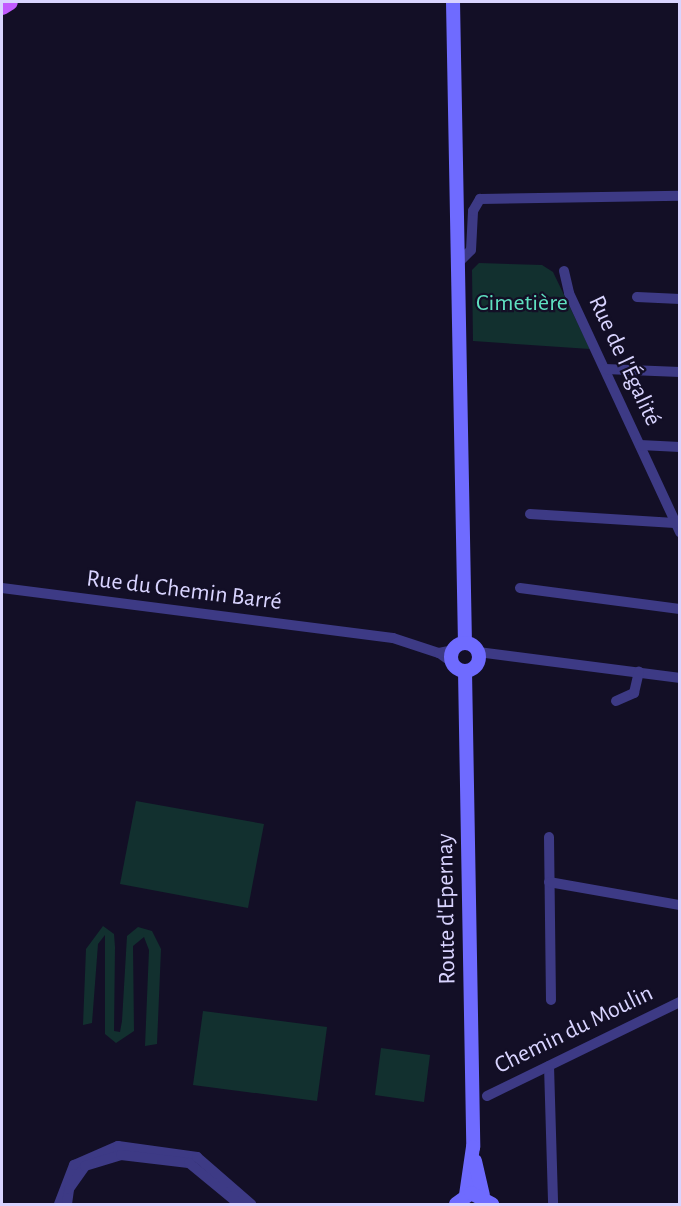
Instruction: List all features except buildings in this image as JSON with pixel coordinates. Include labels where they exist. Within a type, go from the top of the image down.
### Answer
[{"type":"main road","points":[[2,7],[10,2]]},
{"type":"main road","name":"Route d'Epernay","points":[[453,2],[458,263],[459,657],[473,1147],[461,1200]]},
{"type":"main road","points":[[478,652],[475,665],[459,657],[478,652]]},
{"type":"main road","name":"Route d'Epernay","points":[[473,1147],[491,1202]]},
{"type":"main road","points":[[461,1200],[491,1202]]},
{"type":"street","points":[[458,263],[471,250],[473,211],[480,199],[680,196]]},
{"type":"street","name":"Rue de l'Égalité","points":[[564,272],[605,369],[677,527]]},
{"type":"street","points":[[637,297],[680,299]]},
{"type":"street","points":[[605,369],[680,372]]},
{"type":"street","points":[[640,445],[680,447]]},
{"type":"street","points":[[530,514],[677,527]]},
{"type":"street","name":"Rue du Chemin Barré","points":[[2,588],[362,635],[459,657]]},
{"type":"street","points":[[520,588],[680,609]]},
{"type":"street","points":[[478,652],[680,678]]},
{"type":"street","points":[[616,700],[634,693],[639,672]]},
{"type":"street","points":[[549,837],[551,1000]]},
{"type":"street","points":[[549,882],[680,905]]},
{"type":"street","name":"Chemin du Moulin","points":[[487,1096],[680,1002]]},
{"type":"street","points":[[549,1066],[554,1204]]},
{"type":"street","points":[[59,1204],[74,1165],[118,1146],[198,1157],[251,1204]]},
{"type":"street","points":[[67,1204],[69,1189],[86,1166],[121,1155],[189,1163],[239,1204]]},
{"type":"green space","name":"Cimetière","points":[[479,263],[542,265],[553,272],[590,349],[473,341],[472,270]]},
{"type":"green space","points":[[136,801],[264,824],[248,908],[120,884]]},
{"type":"green space","points":[[103,926],[114,934],[114,1031],[120,1032],[122,1021],[127,936],[138,927],[152,931],[161,949],[157,1044],[145,1046],[149,950],[144,937],[133,946],[134,1031],[116,1043],[105,1034],[105,935],[98,944],[92,1023],[83,1025],[86,949]]},
{"type":"green space","points":[[203,1011],[327,1027],[317,1101],[193,1085]]},
{"type":"green space","points":[[381,1048],[430,1055],[424,1102],[375,1095]]}]
